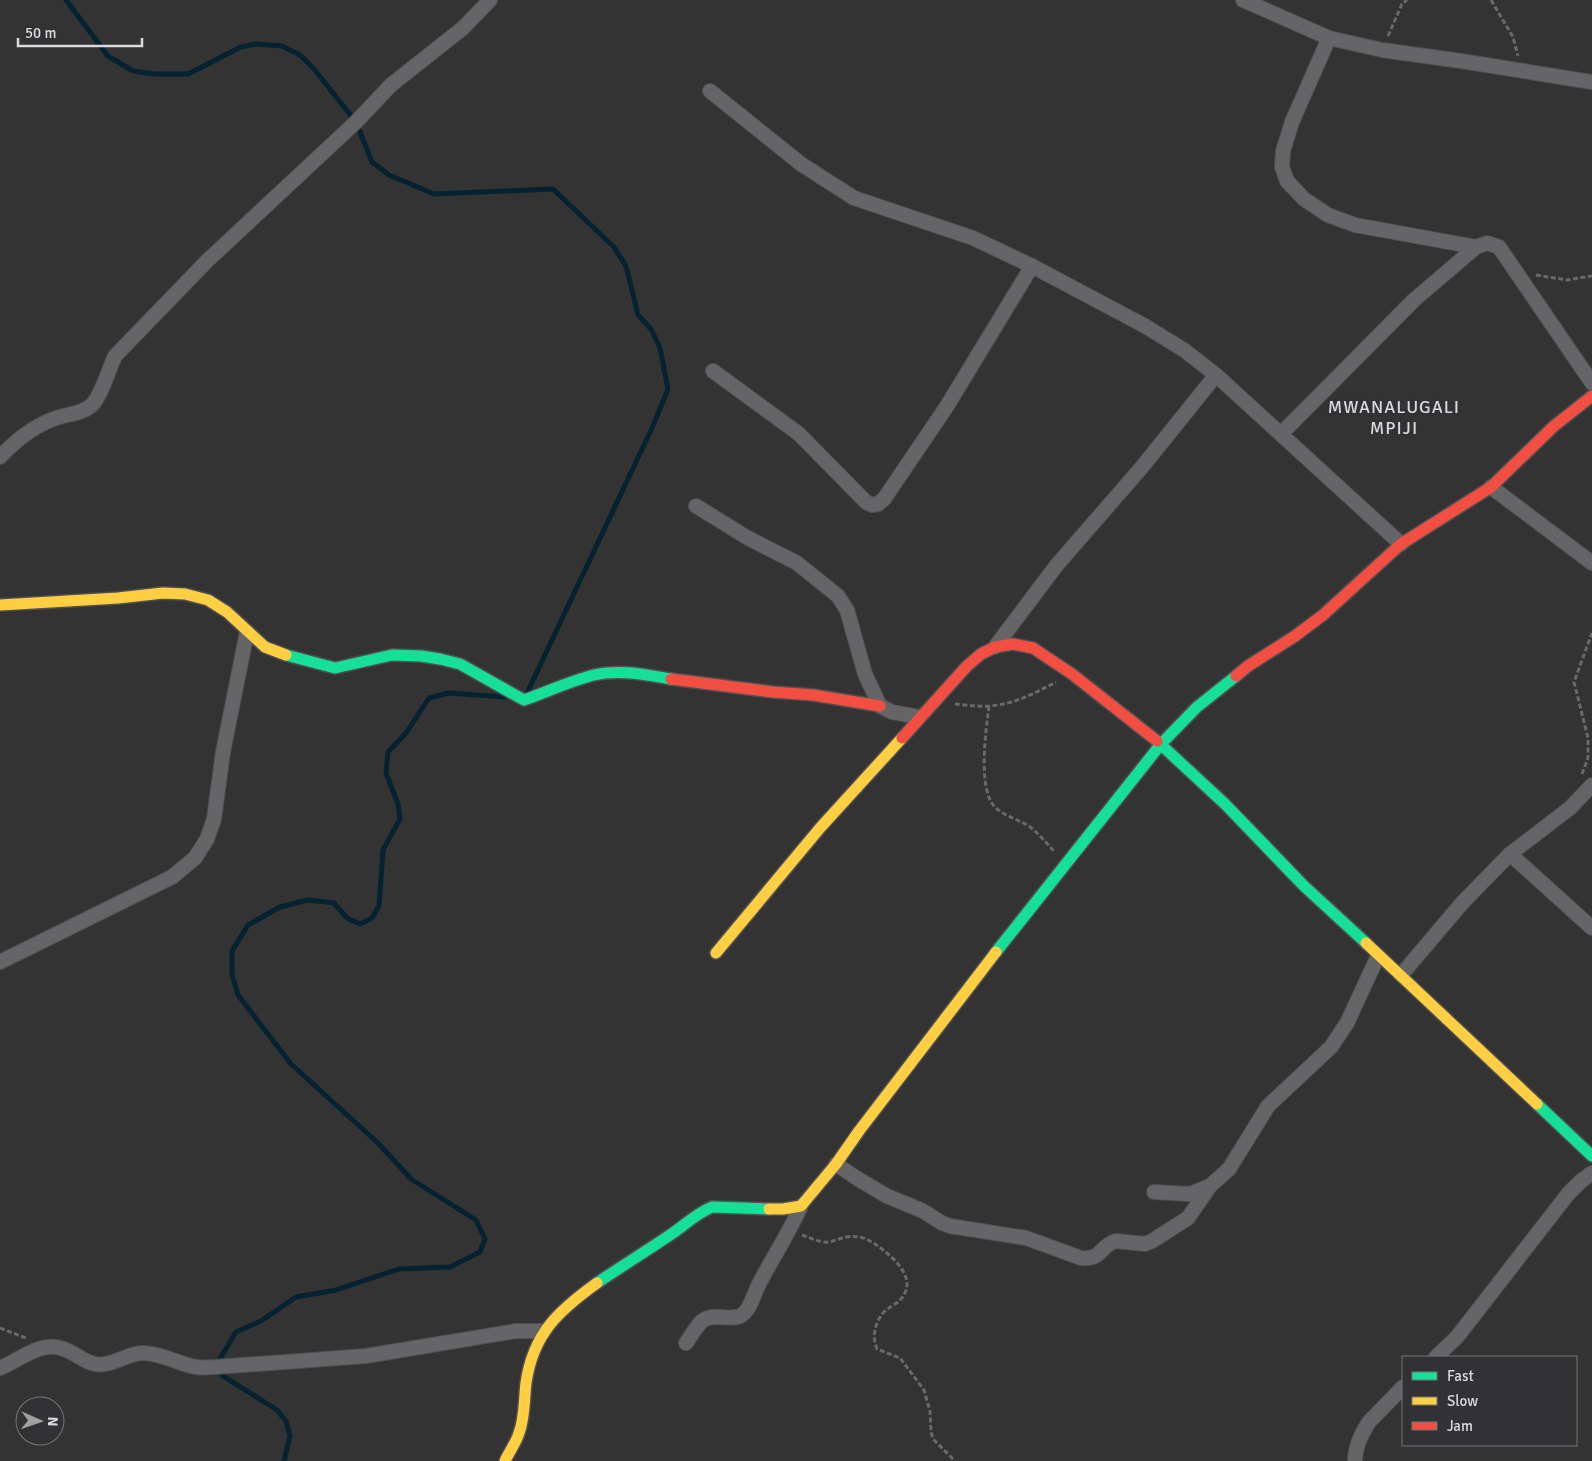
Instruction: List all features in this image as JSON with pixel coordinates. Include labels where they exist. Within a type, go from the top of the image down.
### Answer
[{"type":"street","points":[[0,457],[12,444],[32,429],[55,418],[80,412],[92,404],[100,391],[115,356],[200,268],[356,122],[391,85],[463,28],[490,0]]},
{"type":"street","points":[[1243,0],[1330,38],[1382,50],[1592,82]]},
{"type":"street","points":[[1330,38],[1292,122],[1283,151],[1282,167],[1287,181],[1304,200],[1328,215],[1346,222],[1476,247]]},
{"type":"street","points":[[710,91],[801,164],[854,198],[973,238],[1032,266],[1145,326],[1184,350],[1216,375],[1402,544]]},
{"type":"street","points":[[1281,434],[1414,300],[1476,247],[1487,243],[1499,247],[1592,382]]},
{"type":"street","points":[[713,371],[799,434],[866,502],[872,505],[878,504],[884,499],[946,406],[1032,266]]},
{"type":"street","points":[[716,952],[820,828],[919,717],[968,666],[981,654],[995,646],[1056,566],[1142,467],[1216,375]]},
{"type":"street","points":[[686,1343],[702,1322],[709,1318],[734,1317],[743,1314],[748,1309],[759,1284],[801,1206],[836,1164],[859,1131],[1066,863],[1161,744],[1197,707],[1248,666],[1295,636],[1402,544],[1491,487],[1554,426],[1592,396]]},
{"type":"street","points":[[1491,487],[1592,563]]},
{"type":"street","points":[[696,506],[748,538],[797,563],[838,596],[847,610],[865,674],[880,706]]},
{"type":"street","points":[[0,605],[118,598],[163,593],[185,594],[208,600],[227,612],[265,647],[281,654],[335,668],[392,655],[440,659],[460,664],[524,700],[594,675],[634,673],[683,681],[813,695],[880,706],[892,712],[919,717]]},
{"type":"street","points":[[0,962],[172,877],[195,858],[207,839],[214,819],[223,752],[247,632]]},
{"type":"street","points":[[995,646],[1013,644],[1033,648],[1072,674],[1161,744],[1225,804],[1304,886],[1592,1156]]},
{"type":"street","points":[[1401,975],[1463,902],[1510,854],[1570,808],[1592,785]]},
{"type":"street","points":[[1510,854],[1592,928]]},
{"type":"street","points":[[836,1164],[886,1196],[923,1211],[950,1226],[1026,1238],[1081,1258],[1093,1258],[1112,1242],[1116,1241],[1145,1244],[1188,1218],[1210,1186],[1230,1169],[1268,1106],[1330,1046],[1347,1024],[1378,956]]},
{"type":"street","points":[[1437,1356],[1457,1337],[1568,1194],[1581,1181],[1592,1174]]},
{"type":"street","points":[[1154,1192],[1190,1194],[1210,1186]]},
{"type":"street","points":[[505,1461],[518,1434],[533,1351],[544,1331],[559,1313],[614,1272],[675,1232],[704,1210],[712,1207],[783,1209],[801,1206]]},
{"type":"street","points":[[0,1368],[33,1351],[58,1346],[97,1365],[109,1364],[136,1353],[147,1353],[196,1367],[215,1367],[366,1356],[516,1331],[544,1331]]},
{"type":"street","points":[[1355,1461],[1359,1439],[1365,1428],[1402,1388]]},
{"type":"path","points":[[1382,50],[1402,4],[1407,0]]},
{"type":"path","points":[[1491,0],[1513,37],[1522,71]]},
{"type":"path","points":[[1516,272],[1566,280],[1592,276]]},
{"type":"path","points":[[1582,775],[1588,758],[1588,738],[1574,682],[1592,633]]},
{"type":"path","points":[[934,702],[989,706],[1024,699],[1072,674]]},
{"type":"path","points":[[989,706],[984,755],[989,798],[994,807],[1029,826],[1066,863]]},
{"type":"path","points":[[789,1231],[824,1242],[858,1236],[867,1239],[895,1259],[908,1279],[908,1288],[901,1299],[883,1313],[874,1331],[873,1340],[877,1349],[900,1358],[924,1390],[930,1411],[933,1439],[955,1461]]},
{"type":"waterway","points":[[66,0],[108,56],[133,71],[154,74],[188,74],[241,47],[256,44],[282,46],[300,55],[314,69],[356,122],[372,162],[389,175],[434,194],[553,189],[614,247],[626,266],[638,315],[651,329],[660,348],[668,389],[652,428],[527,693]]},
{"type":"waterway","points":[[284,1461],[290,1436],[286,1421],[277,1410],[223,1376],[215,1367],[236,1332],[261,1321],[296,1297],[336,1290],[399,1269],[450,1267],[480,1252],[485,1239],[476,1220],[411,1179],[378,1143],[291,1064],[238,995],[232,974],[232,951],[248,925],[280,907],[308,900],[334,903],[347,918],[360,924],[372,918],[379,906],[383,850],[400,819],[398,804],[386,773],[388,752],[406,733],[429,698],[449,693],[505,697]]},
{"type":"traffic: fast","points":[[286,655],[335,668],[392,655],[440,659],[460,664],[524,700],[576,680],[603,673],[632,673],[671,679]]},
{"type":"traffic: fast","points":[[996,952],[1161,744],[1197,707],[1236,676]]},
{"type":"traffic: fast","points":[[1157,741],[1225,804],[1304,886],[1366,943]]},
{"type":"traffic: fast","points":[[1537,1104],[1592,1156]]},
{"type":"traffic: fast","points":[[597,1283],[707,1209],[712,1207],[769,1209]]},
{"type":"traffic: slow","points":[[0,605],[118,598],[163,593],[185,594],[208,600],[227,612],[265,647],[286,655]]},
{"type":"traffic: slow","points":[[716,953],[820,828],[902,738]]},
{"type":"traffic: slow","points":[[1366,943],[1537,1104]]},
{"type":"traffic: slow","points":[[769,1209],[801,1206],[836,1164],[859,1131],[996,952]]},
{"type":"traffic: slow","points":[[505,1461],[521,1427],[529,1366],[541,1337],[559,1314],[597,1283]]},
{"type":"traffic: jam","points":[[1236,676],[1323,615],[1401,544],[1491,487],[1554,426],[1592,396]]},
{"type":"traffic: jam","points":[[902,738],[967,666],[981,654],[995,647],[1013,644],[1033,648],[1072,674],[1157,741]]},
{"type":"traffic: jam","points":[[671,679],[813,695],[880,706]]},
{"type":"district","name":"MWANALUGALI MPIJI","points":[[1394,417]]}]
